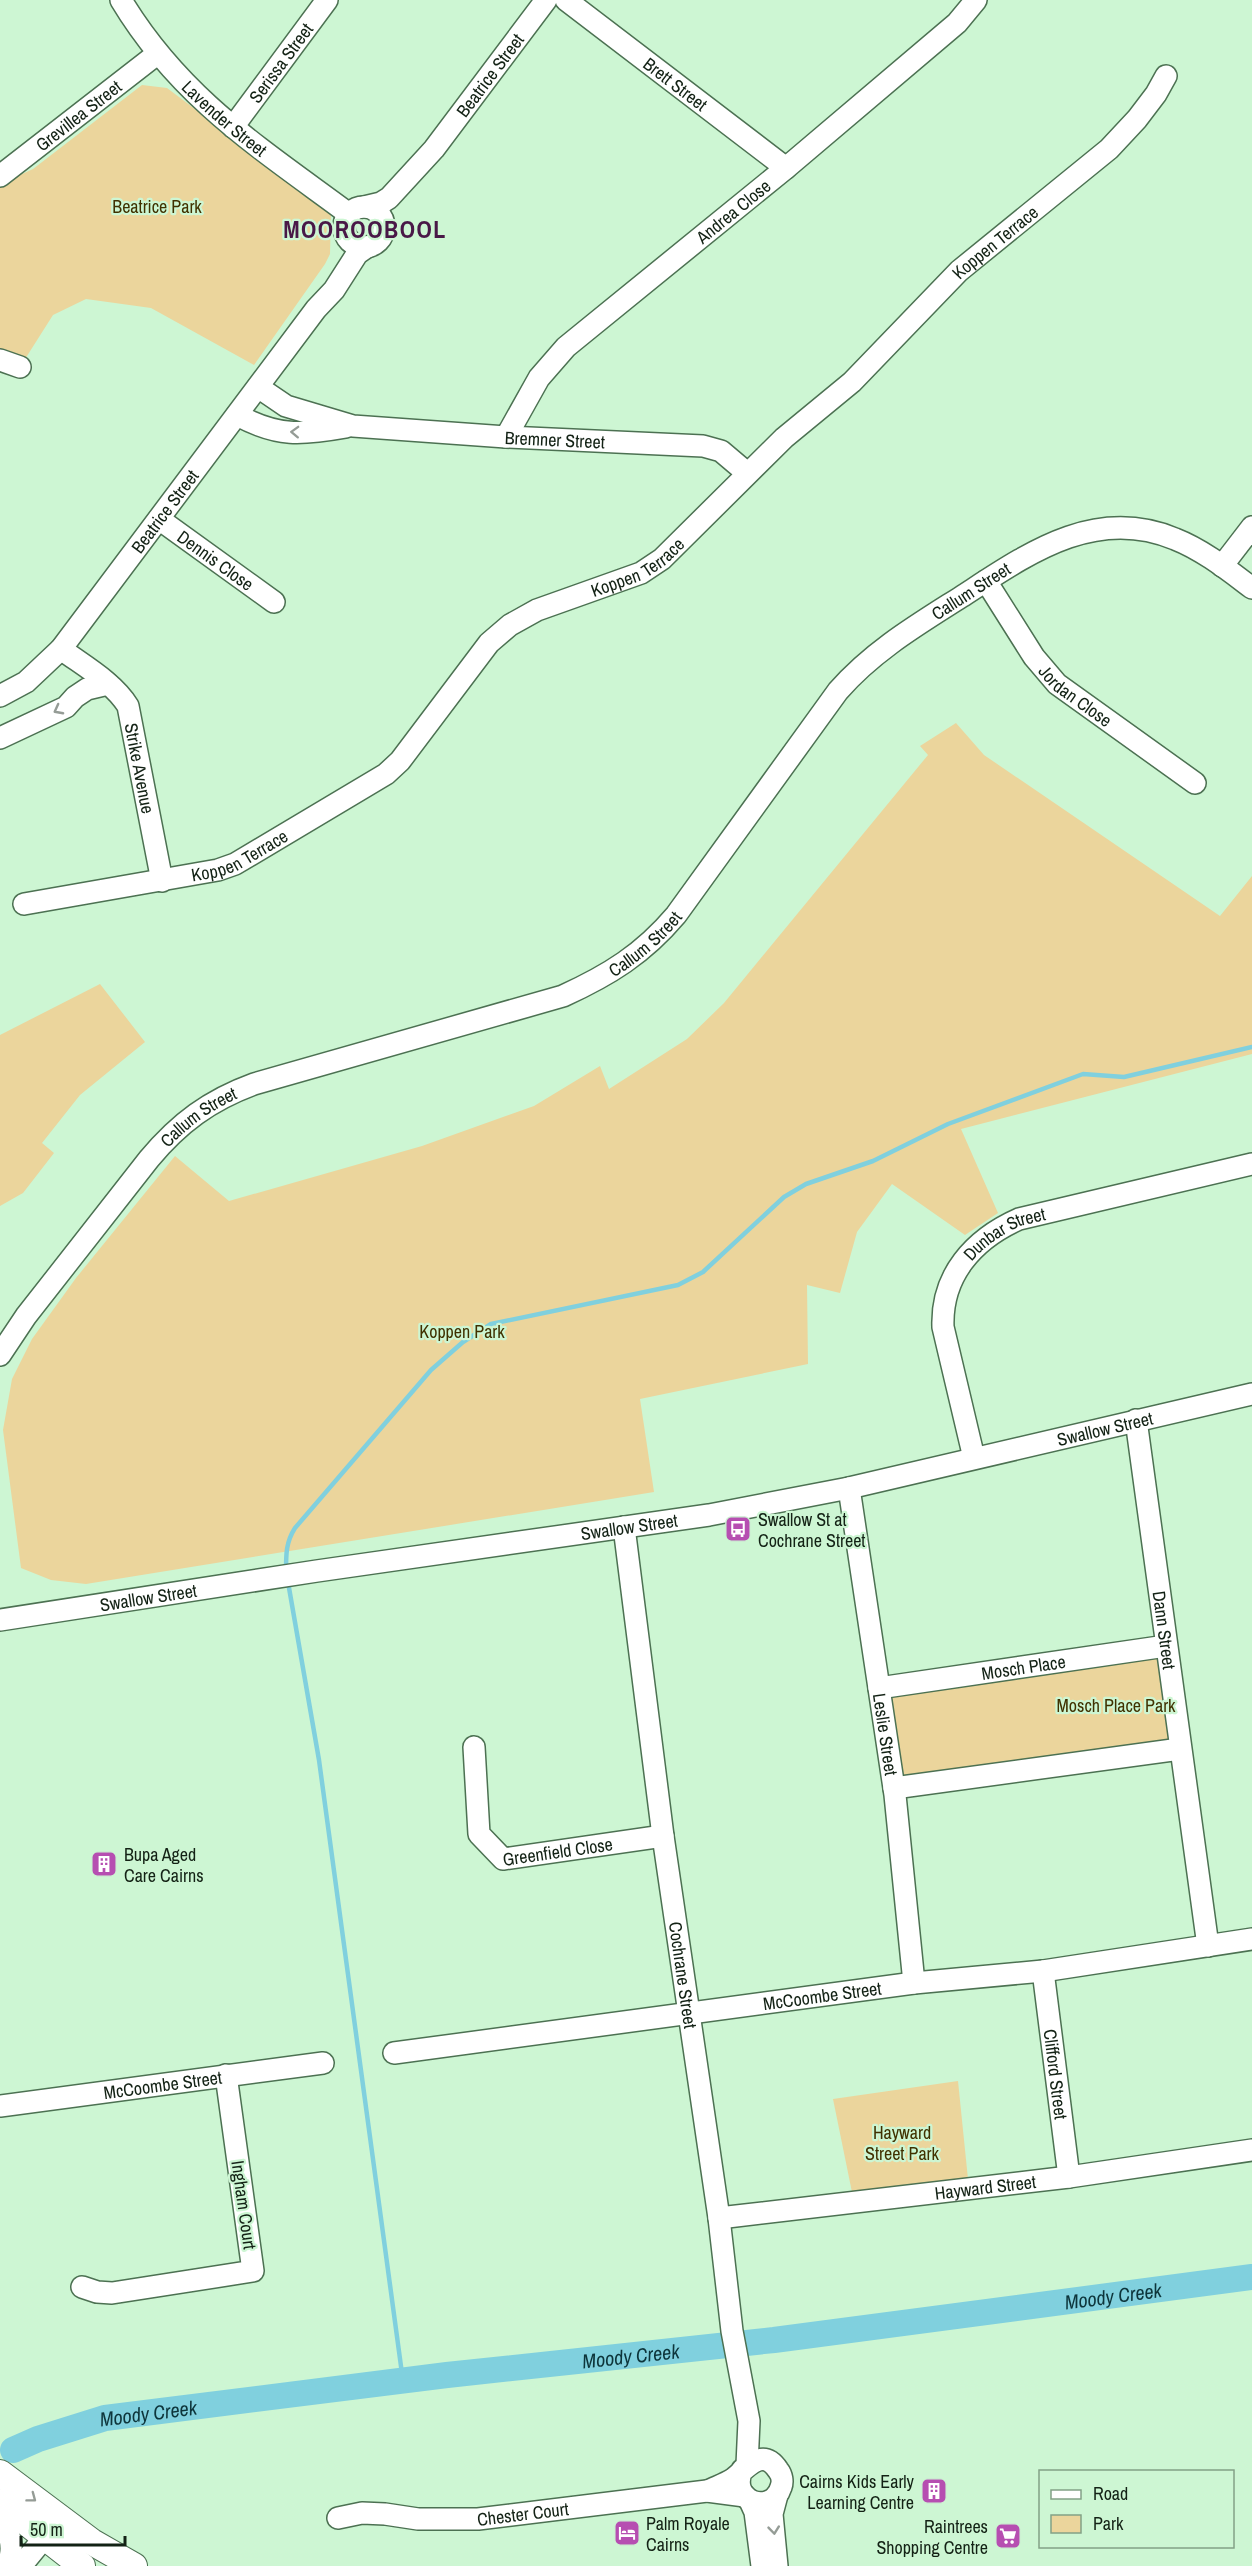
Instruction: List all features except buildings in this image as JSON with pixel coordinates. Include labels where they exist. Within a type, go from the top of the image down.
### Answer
[{"type":"main road","points":[[0,2473],[92,2542],[134,2566]]},
{"type":"main road","points":[[0,2502],[82,2566]]},
{"type":"street","name":"Lavender Street","points":[[121,0],[157,54],[186,86],[233,127],[352,217]]},
{"type":"street","name":"Serissa Street","points":[[233,127],[327,0]]},
{"type":"street","name":"Beatrice Street","points":[[316,309],[336,270],[352,217],[389,198],[434,149],[546,0]]},
{"type":"street","name":"Brett Street","points":[[567,0],[786,168]]},
{"type":"street","name":"Andrea Close","points":[[506,437],[539,378],[566,347],[786,168],[957,23],[976,0]]},
{"type":"street","name":"Grevillea Street","points":[[0,177],[157,54]]},
{"type":"street","name":"Koppen Terrace","points":[[24,904],[162,881],[218,870],[236,864],[371,785],[400,761],[489,643],[510,625],[537,609],[641,573],[662,559],[784,438],[852,382],[959,271],[1109,149],[1137,119],[1167,76]]},
{"type":"street","name":"Beatrice Street","points":[[384,224],[390,212],[404,200],[418,181],[434,149]]},
{"type":"street","points":[[377,212],[384,224],[379,242],[361,248],[350,242],[352,217],[377,212]]},
{"type":"street","name":"Beatrice Street","points":[[0,696],[26,682],[61,649],[316,309],[334,290],[357,254],[367,247]]},
{"type":"street","name":"Bremner Street","points":[[258,387],[286,406],[353,426],[506,437],[704,446],[721,450],[747,473]]},
{"type":"street","name":"Bremner Street","points":[[237,415],[273,431],[317,432],[353,426]]},
{"type":"street","name":"Dennis Close","points":[[159,519],[274,602]]},
{"type":"street","points":[[1222,567],[1252,527]]},
{"type":"street","name":"Callum Street","points":[[0,1354],[26,1316],[168,1136],[208,1104],[255,1084],[563,996],[589,984],[636,955],[657,937],[676,915],[838,691],[854,673],[899,637],[986,581],[1052,542],[1078,533],[1104,528],[1129,528],[1154,532],[1175,539],[1252,588]]},
{"type":"street","name":"Jordan Close","points":[[986,581],[1034,657],[1057,684],[1195,783]]},
{"type":"street","name":"Strike Avenue","points":[[61,649],[121,695],[128,706],[162,881]]},
{"type":"street","points":[[0,738],[66,707],[87,689],[108,684]]},
{"type":"street","name":"Dunbar Street","points":[[974,1458],[943,1327],[942,1310],[954,1274],[967,1255],[1000,1228],[1019,1219],[1252,1164]]},
{"type":"street","name":"Swallow Street","points":[[1,1615],[709,1515],[849,1488],[1252,1394]]},
{"type":"street","name":"Dann Street","points":[[1136,1420],[1208,1946]]},
{"type":"street","name":"Leslie Street","points":[[849,1488],[894,1788],[914,1983]]},
{"type":"street","name":"Cochrane Street","points":[[624,1527],[663,1836],[719,2218],[732,2331],[749,2421],[745,2467]]},
{"type":"street","name":"Mosch Place","points":[[879,1688],[1166,1646]]},
{"type":"street","name":"Greenfield Close","points":[[474,1747],[479,1834],[503,1859],[663,1836]]},
{"type":"street","points":[[894,1788],[1180,1749]]},
{"type":"street","name":"McCoombe Street","points":[[394,2053],[914,1983],[1043,1971],[1252,1939]]},
{"type":"street","name":"Clifford Street","points":[[1043,1971],[1069,2177]]},
{"type":"street","name":"McCoombe Street","points":[[0,2106],[323,2063]]},
{"type":"street","name":"Ingham Court","points":[[82,2288],[112,2293],[253,2271],[226,2075]]},
{"type":"street","name":"Hayward Street","points":[[719,2218],[1069,2177],[1252,2150]]},
{"type":"street","name":"Cochrane Street","points":[[749,2421],[773,2464]]},
{"type":"street","points":[[707,2491],[735,2477],[745,2467],[760,2460],[773,2464],[781,2475],[782,2482],[772,2514],[777,2566]]},
{"type":"street","points":[[745,2467],[739,2484],[755,2512],[762,2566]]},
{"type":"street","points":[[707,2491],[765,2503],[777,2495]]},
{"type":"street","name":"Chester Court","points":[[338,2518],[373,2513],[418,2519],[478,2519],[707,2491]]},
{"type":"street","points":[[0,2516],[12,2544],[7,2566]]},
{"type":"street","points":[[21,2566],[49,2542],[64,2522]]},
{"type":"street","points":[[39,2566],[49,2542]]},
{"type":"green space","name":"Beatrice Park","points":[[142,85],[167,88],[331,211],[330,254],[325,264],[254,365],[151,308],[86,299],[53,315],[20,367],[0,360],[0,184],[33,169]]},
{"type":"green space","name":"Koppen Park","points":[[956,723],[984,755],[1220,916],[1252,876],[1252,1054],[961,1129],[998,1213],[965,1235],[892,1184],[857,1232],[840,1293],[807,1285],[808,1364],[640,1399],[654,1492],[86,1584],[51,1580],[21,1568],[3,1430],[12,1379],[32,1339],[76,1278],[175,1156],[229,1201],[422,1146],[534,1106],[600,1066],[609,1089],[687,1039],[724,1003],[928,755],[920,746]]},
{"type":"green space","points":[[100,984],[145,1042],[80,1095],[42,1143],[54,1153],[23,1193],[0,1206],[0,1035]]},
{"type":"green space","name":"Mosch Place Park","points":[[1166,1646],[1180,1749],[894,1788],[879,1688]]},
{"type":"green space","name":"Hayward Street Park","points":[[958,2081],[969,2189],[854,2202],[833,2099]]},
{"type":"waterway","points":[[286,1571],[287,1548],[295,1528],[431,1370],[463,1342],[491,1324],[678,1285],[703,1272],[784,1197],[806,1184],[873,1161],[948,1124],[1083,1074],[1124,1077],[1252,1047]]},
{"type":"waterway","points":[[288,1582],[319,1760],[403,2381]]},
{"type":"waterway","name":"Moody Creek","points":[[13,2450],[38,2439],[105,2418],[447,2375],[774,2340],[1252,2277]]},
{"type":"place","name":"Swallow St at Cochrane Street","points":[[738,1529]]},
{"type":"place","name":"Bupa Aged Care Cairns","points":[[104,1864]]},
{"type":"place","name":"Cairns Kids Early Learning Centre","points":[[934,2491]]},
{"type":"place","name":"Palm Royale Cairns","points":[[627,2533]]},
{"type":"place","name":"Raintrees Shopping Centre","points":[[1008,2536]]},
{"type":"district","name":"MOOROOBOOL","points":[[365,229]]}]
